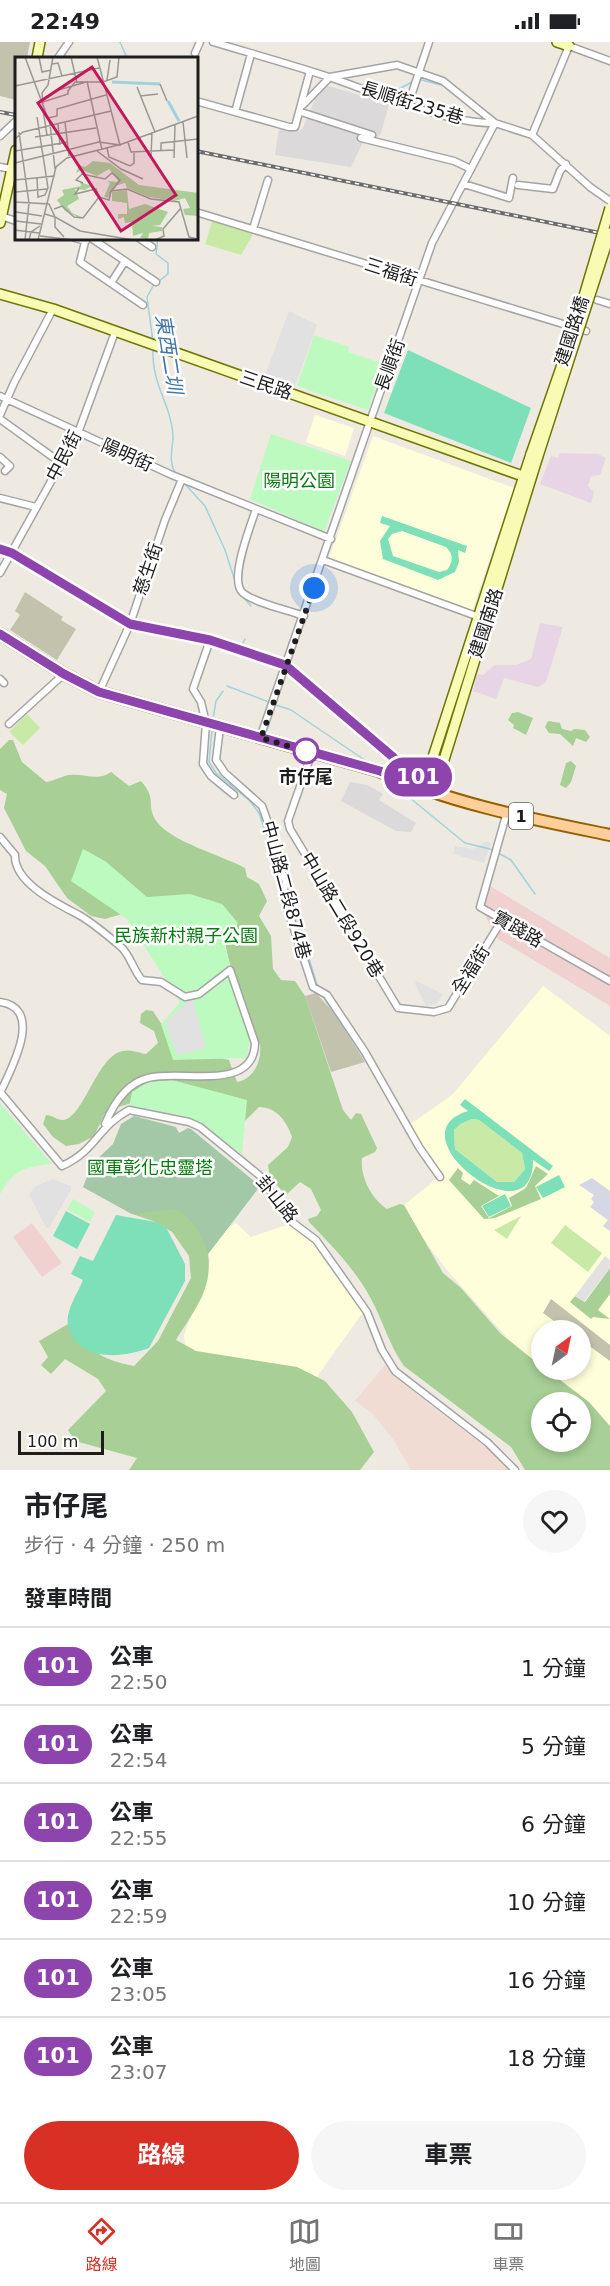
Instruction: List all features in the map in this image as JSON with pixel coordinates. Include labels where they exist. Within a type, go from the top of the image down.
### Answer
[{"type":"main road","name":"1","points":[[0,634],[64,674],[99,692],[375,770],[507,812],[610,835]]},
{"type":"street","points":[[37,57],[40,42]]},
{"type":"street","points":[[59,57],[69,42]]},
{"type":"street","points":[[195,53],[200,42]]},
{"type":"street","name":"長順街235巷","points":[[213,42],[330,77],[408,105],[482,123],[495,123]]},
{"type":"street","points":[[408,105],[429,42]]},
{"type":"street","points":[[557,42],[610,61]]},
{"type":"street","points":[[532,135],[569,46]]},
{"type":"street","points":[[235,112],[251,54]]},
{"type":"street","points":[[302,108],[330,77],[388,64],[397,65],[417,77],[443,81],[495,123],[532,135],[608,199]]},
{"type":"street","points":[[198,102],[295,127],[302,108],[310,71]]},
{"type":"street","points":[[302,108],[372,135]]},
{"type":"street","points":[[0,136],[15,122]]},
{"type":"street","name":"長順街","points":[[261,738],[440,224],[464,184],[495,123]]},
{"type":"street","points":[[361,138],[454,161],[471,169]]},
{"type":"street","points":[[1,220],[13,179],[12,169],[15,155]]},
{"type":"street","points":[[518,185],[554,189],[560,171],[566,164]]},
{"type":"street","points":[[0,166],[12,169]]},
{"type":"street","points":[[464,184],[509,198],[513,178]]},
{"type":"street","points":[[253,229],[268,180]]},
{"type":"street","name":"建國路橋","points":[[535,455],[610,208]]},
{"type":"street","name":"三福街","points":[[198,213],[586,332]]},
{"type":"street","name":"建國路橋","points":[[535,455],[610,233]]},
{"type":"street","points":[[143,305],[80,262],[88,240],[156,282]]},
{"type":"street","points":[[142,240],[152,247]]},
{"type":"street","points":[[111,283],[125,261]]},
{"type":"street","name":"三民路","points":[[0,294],[53,309],[528,478]]},
{"type":"street","points":[[597,300],[610,304]]},
{"type":"street","points":[[53,309],[3,398],[0,417],[61,463]]},
{"type":"street","name":"中民街","points":[[0,573],[78,433],[115,332]]},
{"type":"street","name":"陽明街","points":[[3,398],[182,479],[331,539]]},
{"type":"street","name":"建國南路","points":[[427,788],[535,455]]},
{"type":"street","points":[[0,457],[10,466],[6,471]]},
{"type":"street","name":"建國南路","points":[[427,788],[479,617],[528,478]]},
{"type":"street","name":"慈生街","points":[[99,692],[130,624],[165,520],[182,479]]},
{"type":"street","points":[[0,498],[36,507]]},
{"type":"street","points":[[256,509],[237,579],[241,592],[304,616]]},
{"type":"street","points":[[0,549],[12,553],[130,624],[210,640],[285,665],[427,788]]},
{"type":"street","points":[[323,561],[479,617]]},
{"type":"street","points":[[203,751],[216,753],[213,725],[193,688],[210,640]]},
{"type":"street","points":[[9,724],[64,674]]},
{"type":"street","points":[[213,725],[203,751],[203,764],[211,776],[234,795]]},
{"type":"street","name":"中山路二段874巷","points":[[216,753],[219,767],[262,806],[273,837],[279,868],[286,881],[285,890],[316,990],[324,994],[365,1052],[419,1147],[440,1177]]},
{"type":"street","name":"中山路二段920巷","points":[[312,753],[288,821],[290,829],[399,1008],[434,1012]]},
{"type":"street","name":"實踐路","points":[[507,812],[480,907],[610,981]]},
{"type":"street","points":[[0,837],[15,855],[15,862],[28,881],[42,894],[80,916],[120,946],[142,980],[161,982],[185,997],[199,994],[230,970],[255,1043],[255,1055],[249,1064],[234,1073],[147,1078],[114,1104],[103,1127]]},
{"type":"street","name":"全福街","points":[[434,1012],[447,1008],[502,920]]},
{"type":"street","points":[[0,1002],[17,1010],[22,1018],[23,1028],[21,1046],[1,1092]]},
{"type":"street","name":"卦山路","points":[[1,1092],[62,1166],[88,1151],[103,1127],[129,1110],[189,1122],[200,1127],[259,1176],[292,1222],[316,1240],[367,1312],[382,1350],[395,1371],[487,1442],[515,1470]]},
{"type":"shaded area","points":[[0,42],[30,42],[27,57],[15,57],[15,100],[0,96]]},
{"type":"shaded area","points":[[325,85],[389,104],[381,133],[376,140],[365,138],[351,167],[275,155],[279,128],[298,132],[303,128],[316,97]]},
{"type":"shaded area","points":[[289,311],[317,325],[295,386],[265,375]]},
{"type":"shaded area","points":[[315,415],[354,428],[345,456],[306,442]]},
{"type":"shaded area","points":[[373,436],[514,488],[472,611],[328,561]]},
{"type":"shaded area","points":[[560,453],[598,454],[606,458],[600,475],[591,476],[588,486],[594,492],[591,503],[540,484],[551,456],[558,458]]},
{"type":"shaded area","points":[[25,592],[63,617],[61,620],[76,629],[57,660],[10,630],[20,615],[15,611]]},
{"type":"shaded area","points":[[540,623],[563,627],[546,682],[538,687],[504,678],[496,699],[473,691],[477,674],[483,675],[495,665],[516,665],[531,659]]},
{"type":"shaded area","points":[[350,782],[367,785],[383,794],[379,800],[416,823],[411,832],[396,831],[341,801]]},
{"type":"shaded area","points":[[485,842],[491,843],[484,863],[453,854],[455,846],[473,849]]},
{"type":"shaded area","points":[[485,883],[610,958],[610,1006],[495,937],[480,903]]},
{"type":"shaded area","points":[[416,981],[443,994],[436,1004],[426,1006],[415,984]]},
{"type":"shaded area","points":[[543,986],[610,1036],[610,1429],[591,1412],[591,1392],[568,1392],[554,1380],[591,1380],[591,1320],[531,1320],[531,1360],[511,1342],[446,1269],[400,1208],[443,1174],[408,1126],[453,1094]]},
{"type":"shaded area","points":[[316,993],[335,1014],[365,1062],[331,1072],[305,996]]},
{"type":"shaded area","points":[[192,998],[206,1048],[177,1055],[165,1022]]},
{"type":"shaded area","points":[[592,1178],[610,1191],[610,1231],[603,1226],[608,1220],[590,1207],[594,1202],[591,1199],[594,1195],[579,1185]]},
{"type":"shaded area","points":[[53,1179],[71,1186],[71,1190],[49,1228],[46,1228],[29,1194],[36,1186]]},
{"type":"shaded area","points":[[32,1223],[62,1263],[42,1277],[13,1237]]},
{"type":"shaded area","points":[[236,1223],[251,1237],[289,1224],[306,1234],[363,1312],[302,1398],[195,1354],[185,1345],[184,1335],[210,1261],[208,1251],[222,1232]]},
{"type":"shaded area","points":[[605,1256],[610,1260],[610,1268],[584,1302],[575,1296]]},
{"type":"shaded area","points":[[551,1299],[578,1320],[553,1320],[543,1313]]},
{"type":"shaded area","points":[[591,1330],[610,1345],[610,1361],[591,1347]]},
{"type":"shaded area","points":[[385,1365],[410,1389],[506,1463],[510,1470],[411,1470],[393,1439],[372,1413],[355,1401]]},
{"type":"green space","points":[[213,219],[255,231],[241,255],[205,244]]},
{"type":"green space","points":[[314,335],[349,347],[348,352],[384,364],[368,410],[297,386]]},
{"type":"green space","points":[[408,350],[531,408],[511,463],[384,413]]},
{"type":"green space","name":"陽明公園","points":[[271,434],[351,461],[324,532],[250,499]]},
{"type":"green space","points":[[382,516],[467,546],[465,553],[458,550],[459,562],[455,572],[438,580],[383,559],[380,541],[390,526],[380,523]],"holes":[[[402,531],[446,547],[451,555],[451,561],[447,570],[439,572],[393,556],[388,539],[392,534]]]},
{"type":"green space","points":[[518,712],[533,718],[526,735],[513,728],[514,725],[508,720],[512,713]]},
{"type":"green space","points":[[27,714],[40,728],[23,745],[9,732]]},
{"type":"green space","points":[[548,721],[560,723],[562,729],[585,730],[590,737],[586,742],[576,738],[573,746],[560,734],[549,733],[545,727]]},
{"type":"green space","points":[[9,740],[13,740],[22,762],[46,782],[69,775],[96,777],[111,772],[129,786],[141,781],[149,793],[154,816],[164,829],[185,842],[245,868],[247,877],[259,884],[267,901],[259,916],[271,936],[273,969],[281,980],[295,981],[305,996],[343,1110],[351,1120],[356,1113],[361,1114],[377,1148],[375,1152],[362,1158],[365,1180],[372,1193],[387,1209],[400,1204],[404,1205],[443,1273],[461,1288],[501,1334],[531,1358],[531,1380],[560,1380],[576,1392],[531,1392],[531,1452],[591,1452],[591,1404],[610,1426],[610,1470],[525,1470],[511,1447],[404,1366],[365,1288],[343,1258],[309,1222],[308,1219],[317,1216],[321,1210],[311,1189],[300,1182],[286,1195],[270,1178],[268,1165],[288,1147],[292,1137],[284,1121],[271,1110],[259,1107],[240,1126],[135,1102],[112,1109],[104,1115],[94,1136],[79,1144],[66,1146],[53,1137],[43,1124],[46,1115],[63,1120],[71,1117],[98,1074],[114,1055],[123,1051],[146,1054],[158,1043],[154,1031],[140,1023],[141,1014],[146,1010],[153,1011],[169,1032],[185,1045],[194,1050],[229,1060],[237,1082],[252,1074],[260,1057],[260,1045],[229,961],[224,938],[122,914],[105,919],[91,916],[67,898],[45,866],[26,851],[4,808],[7,794],[0,790],[0,749]]},
{"type":"green space","points":[[571,761],[576,766],[571,782],[566,788],[560,785],[566,763]]},
{"type":"green space","name":"民族新村親子公園","points":[[83,849],[105,861],[147,897],[190,894],[222,904],[238,923],[225,947],[250,1036],[247,1058],[173,1060],[161,1024],[180,1002],[127,919],[71,881]]},
{"type":"green space","points":[[172,1080],[247,1100],[242,1154],[201,1124],[181,1115],[129,1107],[132,1092],[148,1082]]},
{"type":"green space","points":[[465,1099],[553,1166],[549,1171],[533,1160],[527,1183],[512,1191],[492,1187],[472,1176],[455,1159],[445,1140],[448,1123],[468,1111],[460,1105]],"holes":[[[472,1119],[479,1120],[522,1153],[525,1169],[514,1182],[497,1182],[455,1149],[454,1130],[460,1124]]]},
{"type":"green space","points":[[0,1103],[52,1164],[34,1166],[21,1171],[11,1179],[0,1194]]},
{"type":"green space","name":"國軍彰化忠靈塔","points":[[134,1116],[176,1127],[179,1133],[188,1128],[191,1129],[260,1186],[208,1254],[196,1228],[176,1209],[132,1214],[83,1187],[92,1164],[113,1144],[121,1124]]},
{"type":"green space","points":[[472,1119],[479,1120],[522,1153],[525,1169],[514,1182],[497,1182],[455,1149],[454,1130],[459,1124]]},
{"type":"green space","points":[[188,1128],[260,1186],[208,1254],[209,1267],[205,1289],[176,1340],[196,1351],[297,1367],[325,1381],[352,1412],[374,1452],[360,1470],[129,1470],[137,1458],[75,1441],[68,1430],[106,1391],[98,1379],[65,1359],[51,1374],[41,1365],[48,1357],[39,1341],[68,1324],[89,1347],[104,1357],[134,1366],[158,1341],[191,1278],[189,1256],[172,1232],[156,1222],[132,1214],[83,1187],[169,1167]]},
{"type":"green space","points":[[536,1166],[548,1174],[535,1186],[541,1199],[495,1218],[484,1219],[449,1180],[458,1168],[463,1173],[461,1179],[470,1185],[474,1180],[499,1196],[481,1206],[489,1218],[512,1206],[509,1198],[526,1188]]},
{"type":"green space","points":[[559,1175],[565,1187],[543,1198],[536,1187]]},
{"type":"green space","points":[[505,1194],[511,1206],[489,1217],[482,1206]]},
{"type":"green space","points":[[73,1199],[95,1212],[90,1222],[67,1209]]},
{"type":"green space","points":[[66,1211],[90,1224],[77,1249],[53,1236]]},
{"type":"green space","points":[[116,1215],[156,1222],[166,1227],[185,1264],[185,1281],[149,1348],[114,1355],[91,1352],[81,1346],[73,1337],[68,1320],[70,1308],[83,1280],[71,1274],[80,1256],[93,1261]]},
{"type":"green space","points":[[521,1216],[507,1239],[494,1230]]},
{"type":"green space","points":[[565,1225],[602,1253],[588,1272],[551,1243]]},
{"type":"green space","points":[[610,1268],[610,1294],[598,1310],[610,1319],[593,1317],[591,1319],[570,1302],[575,1296],[585,1302]]},
{"type":"waterway","name":"東西二圳","points":[[120,42],[127,57]]},
{"type":"waterway","points":[[418,79],[445,86]]},
{"type":"waterway","points":[[399,89],[414,81]]},
{"type":"waterway","name":"東西二圳","points":[[153,342],[147,297],[153,286],[168,274],[168,263],[156,254],[158,240]]},
{"type":"waterway","name":"東西二圳","points":[[153,350],[155,373],[172,425],[171,459],[175,473]]},
{"type":"waterway","name":"東西二圳","points":[[184,483],[205,506],[225,550],[236,584]]},
{"type":"waterway","name":"東西二圳","points":[[238,591],[251,606]]},
{"type":"waterway","points":[[242,645],[245,639]]},
{"type":"waterway","name":"東西二圳","points":[[227,686],[269,702]]},
{"type":"waterway","points":[[213,719],[216,701],[223,691]]},
{"type":"waterway","name":"東西二圳","points":[[273,704],[291,710],[366,761]]},
{"type":"waterway","points":[[212,730],[209,762],[216,773],[249,800],[259,813],[275,860]]},
{"type":"waterway","name":"東西二圳","points":[[388,780],[465,843],[494,850]]},
{"type":"waterway","name":"東西二圳","points":[[498,853],[511,860],[535,894]]},
{"type":"waterway","points":[[287,886],[317,985]]},
{"type":"waterway","points":[[322,995],[369,1065]]},
{"type":"railway","points":[[0,112],[15,115]]},
{"type":"railway","points":[[198,151],[610,235]]},
{"type":"bus line","name":"101","points":[[0,549],[12,553],[130,624],[226,644],[285,665],[434,792],[410,785],[380,771],[99,692],[64,674],[0,634]]},
{"type":"place","name":"市仔尾","points":[[306,751]]},
{"type":"route","points":[[306,751],[312,753],[261,738],[314,588]]}]
